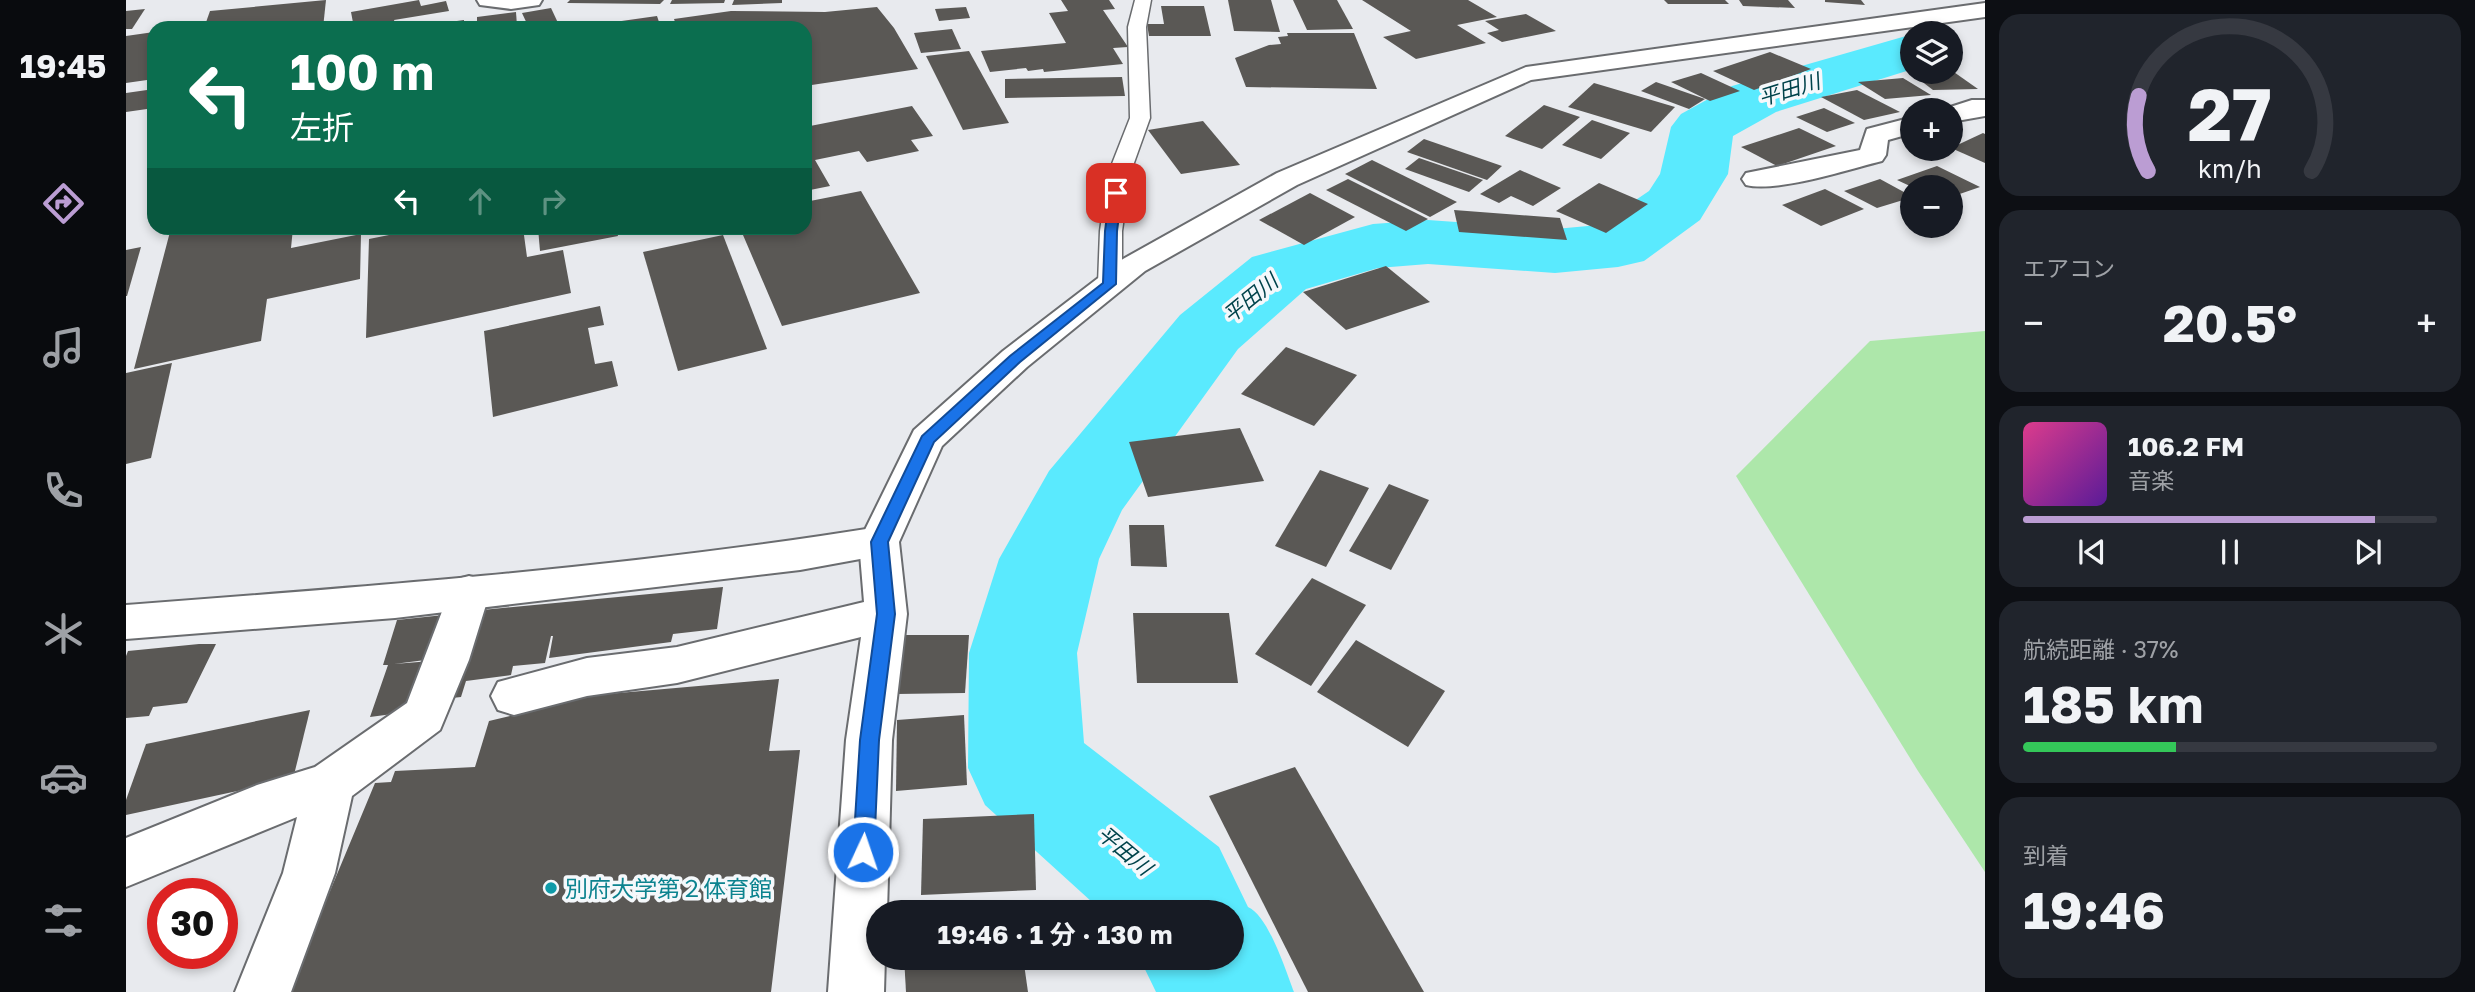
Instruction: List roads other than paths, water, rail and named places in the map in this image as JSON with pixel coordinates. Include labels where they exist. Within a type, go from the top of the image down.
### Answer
[{"type":"street","points":[[488,0],[511,3],[531,0]]},
{"type":"street","points":[[1941,0],[1981,10]]},
{"type":"street","points":[[856,992],[869,740],[886,614],[879,542],[927,439],[1015,359],[1134,265],[1287,179],[1526,74],[1981,10]]},
{"type":"street","points":[[1963,111],[1985,108]]},
{"type":"street","points":[[1756,179],[1797,173],[1873,155],[1876,135],[1900,129]]},
{"type":"street","points":[[126,622],[396,601],[800,555],[879,542]]},
{"type":"street","points":[[126,863],[257,808],[331,784],[424,716],[447,660],[469,592]]},
{"type":"street","points":[[514,696],[587,677],[677,665],[886,614]]},
{"type":"street","points":[[263,992],[309,873],[331,784]]},
{"type":"lane","points":[[1110,284],[1111,231],[1119,174],[1140,118],[1138,27],[1143,0]]},
{"type":"waterway","name":"平田川","points":[[1179,900],[1174,891],[1027,768],[1023,653],[1049,559],[1082,495],[1209,332],[1279,273],[1373,246],[1428,242],[1555,251],[1618,245],[1675,205],[1694,174],[1703,127],[1754,99],[1900,55]]},
{"type":"waterway","name":"平田川","points":[[1215,970],[1226,992]]},
{"type":"place","name":"別府大学第２体育館","points":[[551,888]]}]
